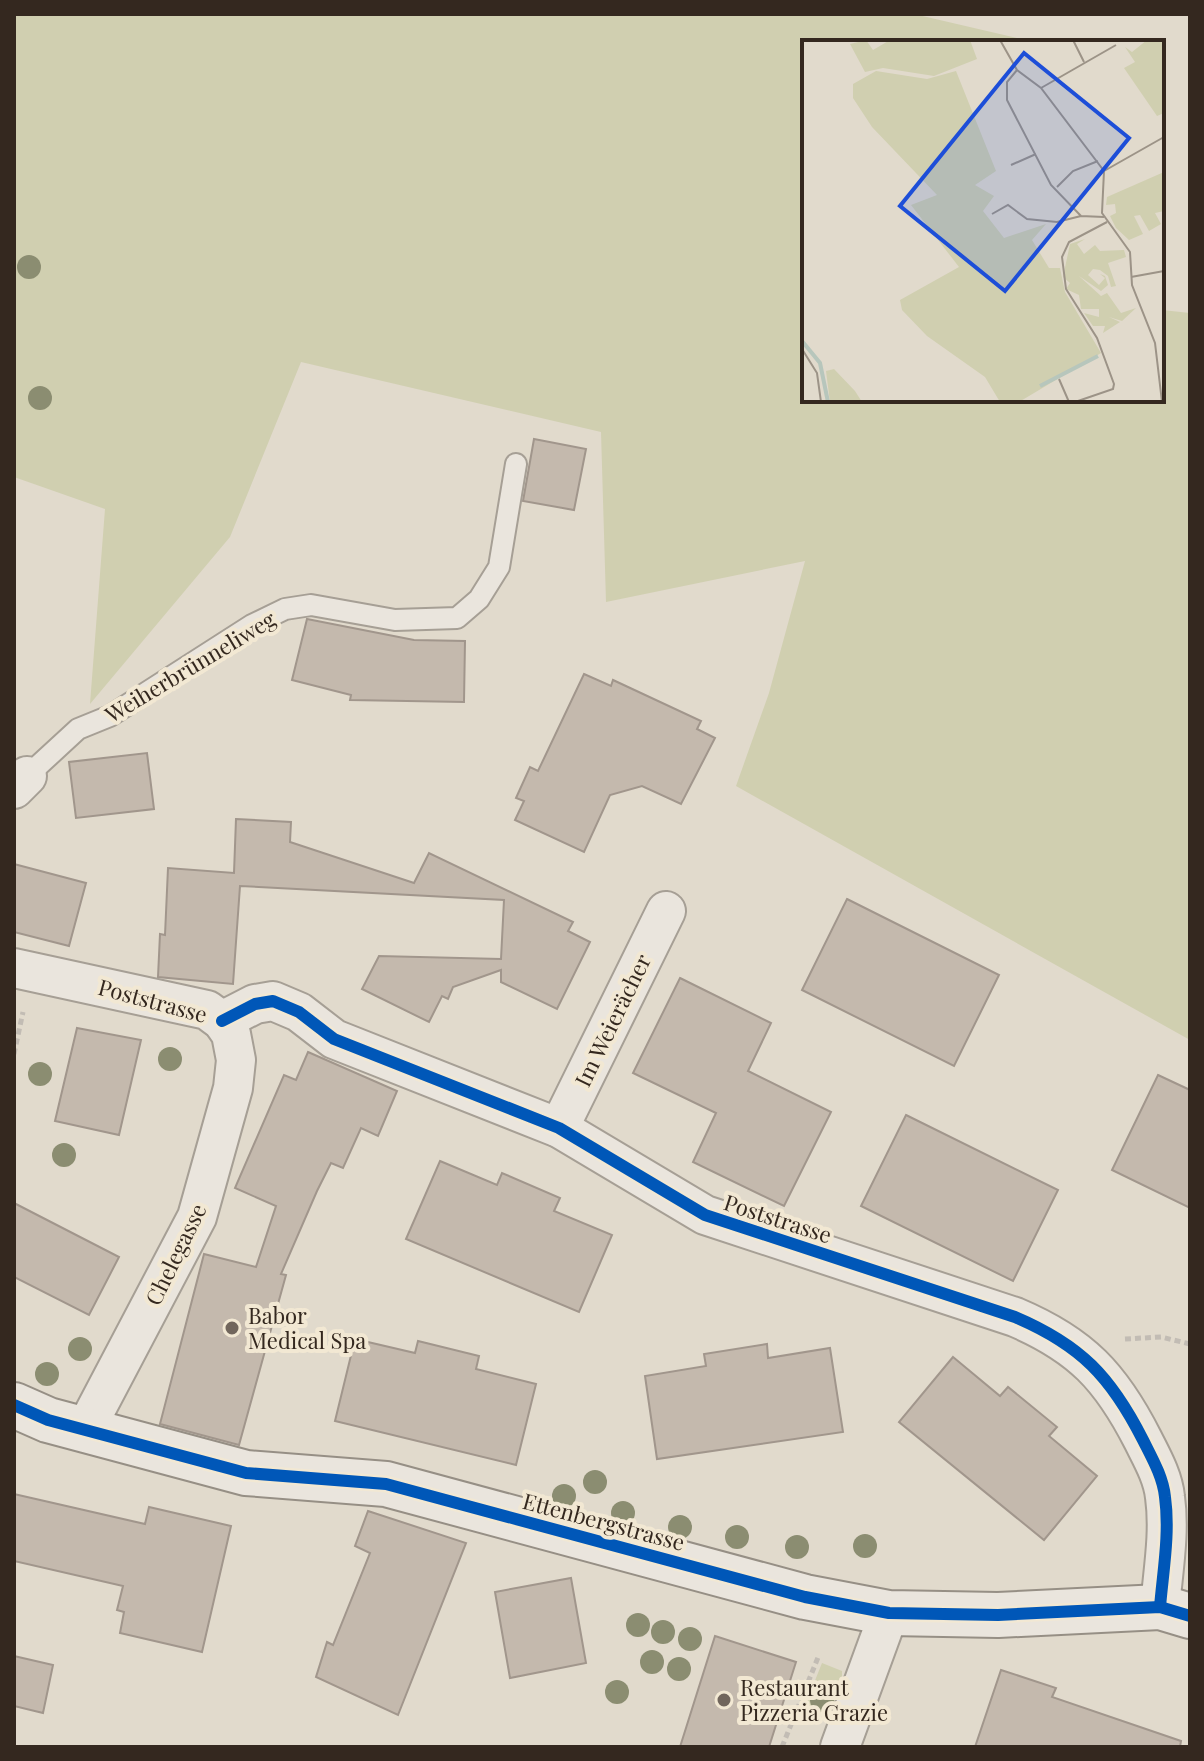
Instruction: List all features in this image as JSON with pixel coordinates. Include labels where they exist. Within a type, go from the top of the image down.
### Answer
[{"type":"street","name":"Im Weierächer","points":[[559,1128],[666,911]]},
{"type":"street","name":"Poststrasse","points":[[14,968],[207,1010],[222,1021],[255,1004],[273,1001],[299,1012],[334,1039],[559,1128],[705,1215],[1015,1317],[1061,1338],[1081,1353],[1115,1389],[1156,1464],[1165,1496],[1175,1611]]},
{"type":"street","name":"Chelegasse","points":[[85,1430],[197,1217],[233,1088],[236,1060],[231,1034],[222,1021]]},
{"type":"street","name":"Ettenbergstrasse","points":[[14,1405],[85,1430],[246,1473],[386,1484],[805,1597],[889,1613],[998,1615],[1175,1611]]},
{"type":"street","points":[[840,1747],[889,1613]]},
{"type":"lane","name":"Weiherbrünneliweg","points":[[20,782],[78,729],[110,716],[252,625],[285,609],[311,605],[395,620],[457,618],[479,599],[499,567],[516,464]]},
{"type":"path","points":[[14,1054],[17,1021],[24,1009]]},
{"type":"path","points":[[1125,1339],[1161,1337],[1190,1344]]},
{"type":"path","points":[[782,1747],[819,1655]]},
{"type":"green space","points":[[14,14],[914,14],[1025,40],[802,40],[802,402],[1164,402],[1164,310],[1190,313],[1190,1040],[736,786],[769,693],[805,561],[606,602],[601,432],[301,362],[230,537],[90,704],[105,509],[14,477]]},
{"type":"green space","points":[[822,1663],[842,1671],[842,1694],[833,1714],[829,1716],[804,1708]]},
{"type":"building","points":[[534,439],[586,449],[574,510],[523,501]]},
{"type":"building","points":[[307,619],[414,640],[465,641],[464,702],[350,700],[351,695],[292,680]]},
{"type":"building","points":[[584,674],[611,686],[613,680],[701,721],[697,729],[715,738],[681,804],[642,786],[610,795],[584,852],[515,820],[524,801],[516,798],[530,767],[538,771]]},
{"type":"building","points":[[147,753],[154,809],[76,818],[69,762]]},
{"type":"building","points":[[236,819],[291,822],[290,842],[414,883],[429,853],[573,922],[568,931],[590,942],[557,1009],[501,982],[501,970],[453,987],[448,999],[442,996],[429,1022],[362,989],[379,956],[501,959],[504,900],[240,886],[233,984],[158,977],[160,934],[165,935],[168,868],[234,873]]},
{"type":"building","points":[[14,864],[86,883],[69,946],[14,932]]},
{"type":"building","points":[[847,899],[999,975],[954,1066],[802,990]]},
{"type":"building","points":[[680,978],[771,1023],[748,1071],[831,1112],[784,1206],[693,1162],[716,1113],[633,1073]]},
{"type":"building","points":[[77,1028],[141,1040],[119,1135],[55,1121]]},
{"type":"building","points":[[308,1052],[397,1091],[378,1136],[361,1128],[343,1168],[331,1163],[317,1191],[281,1274],[286,1275],[239,1445],[160,1424],[204,1254],[256,1267],[276,1206],[235,1188],[284,1075],[296,1080]]},
{"type":"building","points":[[1158,1075],[1190,1090],[1190,1208],[1112,1170]]},
{"type":"building","points":[[906,1115],[1058,1190],[1013,1281],[861,1206]]},
{"type":"building","points":[[440,1161],[497,1185],[502,1173],[560,1198],[554,1211],[612,1235],[579,1312],[406,1239]]},
{"type":"building","points":[[14,1203],[119,1257],[89,1315],[14,1277]]},
{"type":"building","points":[[355,1339],[415,1353],[418,1341],[479,1356],[476,1369],[536,1384],[516,1465],[335,1421]]},
{"type":"building","points":[[767,1344],[768,1358],[830,1348],[843,1432],[657,1459],[645,1376],[706,1366],[704,1354]]},
{"type":"building","points":[[953,1357],[1000,1396],[1008,1387],[1057,1427],[1049,1436],[1097,1476],[1044,1540],[899,1422]]},
{"type":"building","points":[[14,1494],[145,1524],[149,1507],[231,1526],[202,1652],[120,1633],[124,1612],[117,1610],[123,1586],[14,1561]]},
{"type":"building","points":[[368,1511],[466,1543],[398,1715],[316,1677],[327,1642],[333,1645],[370,1553],[355,1546]]},
{"type":"building","points":[[571,1578],[586,1663],[510,1678],[495,1592]]},
{"type":"building","points":[[715,1636],[796,1662],[769,1747],[680,1747]]},
{"type":"building","points":[[14,1656],[53,1665],[43,1713],[14,1706]]},
{"type":"building","points":[[1001,1670],[1056,1688],[1052,1697],[1181,1741],[1180,1747],[975,1747]]},
{"type":"cycle path","points":[[222,1021],[255,1004],[273,1001],[299,1012],[334,1039],[559,1128],[705,1215],[1015,1317],[1058,1339],[1092,1365],[1119,1398],[1160,1475],[1167,1524],[1160,1607]]},
{"type":"cycle path","points":[[14,1405],[48,1420],[246,1473],[386,1484],[805,1597],[889,1613],[998,1615],[1160,1607],[1190,1616]]},
{"type":"place","name":"Babor Medical Spa","points":[[232,1328]]},
{"type":"place","name":"Restaurant Pizzeria Grazie","points":[[724,1700]]}]
